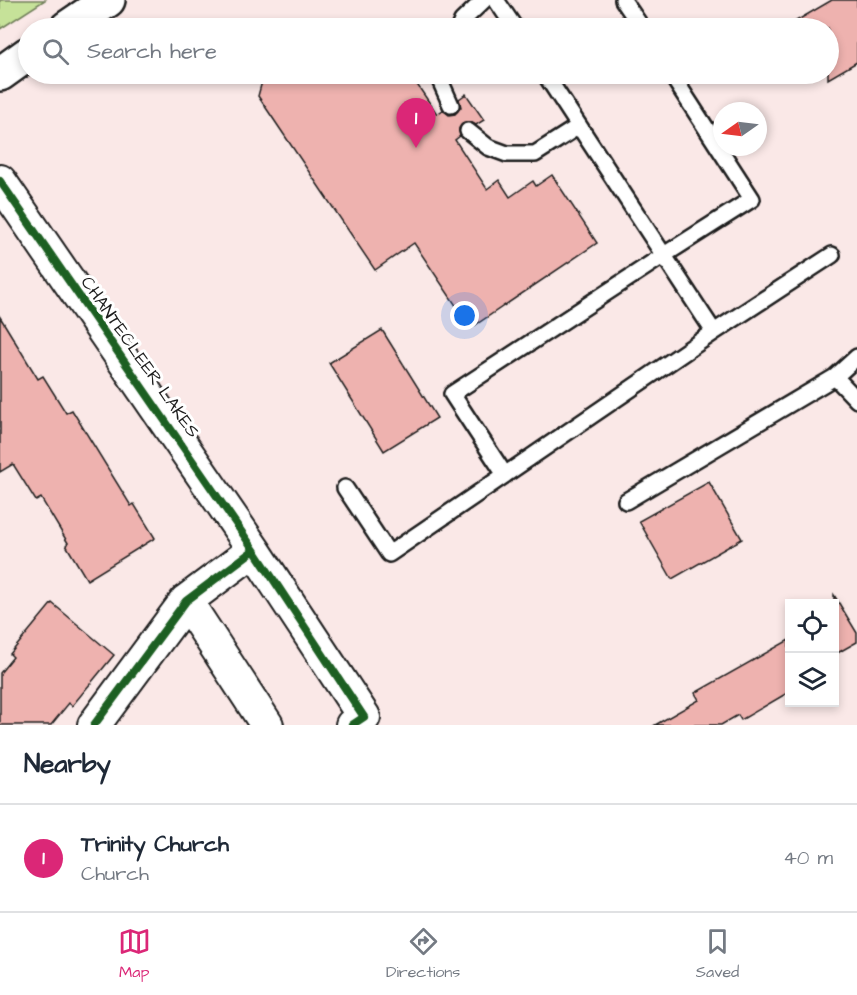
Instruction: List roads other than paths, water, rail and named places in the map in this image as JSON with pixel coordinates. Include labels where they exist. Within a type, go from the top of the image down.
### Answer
[{"type":"street","points":[[82,18],[108,0]]},
{"type":"street","points":[[0,74],[18,61]]},
{"type":"street","name":"CHANTECLEER LAKES","points":[[0,181],[254,550],[364,717],[352,725]]},
{"type":"street","points":[[94,725],[186,601],[254,550]]},
{"type":"street","points":[[186,601],[267,725]]},
{"type":"lane","points":[[465,18],[484,0]]},
{"type":"lane","points":[[496,0],[508,18]]},
{"type":"lane","points":[[623,0],[635,18]]},
{"type":"lane","points":[[442,84],[451,105]]},
{"type":"lane","points":[[552,84],[714,332]]},
{"type":"lane","points":[[505,475],[452,394],[752,200],[677,84]]},
{"type":"lane","points":[[468,130],[488,147],[507,154],[535,154],[579,126]]},
{"type":"lane","points":[[345,488],[389,554],[714,332],[832,255]]},
{"type":"lane","points":[[626,501],[835,377],[857,357]]},
{"type":"lane","points":[[835,377],[857,400]]},
{"type":"place","name":"Trinity Church","points":[[416,148]]}]
